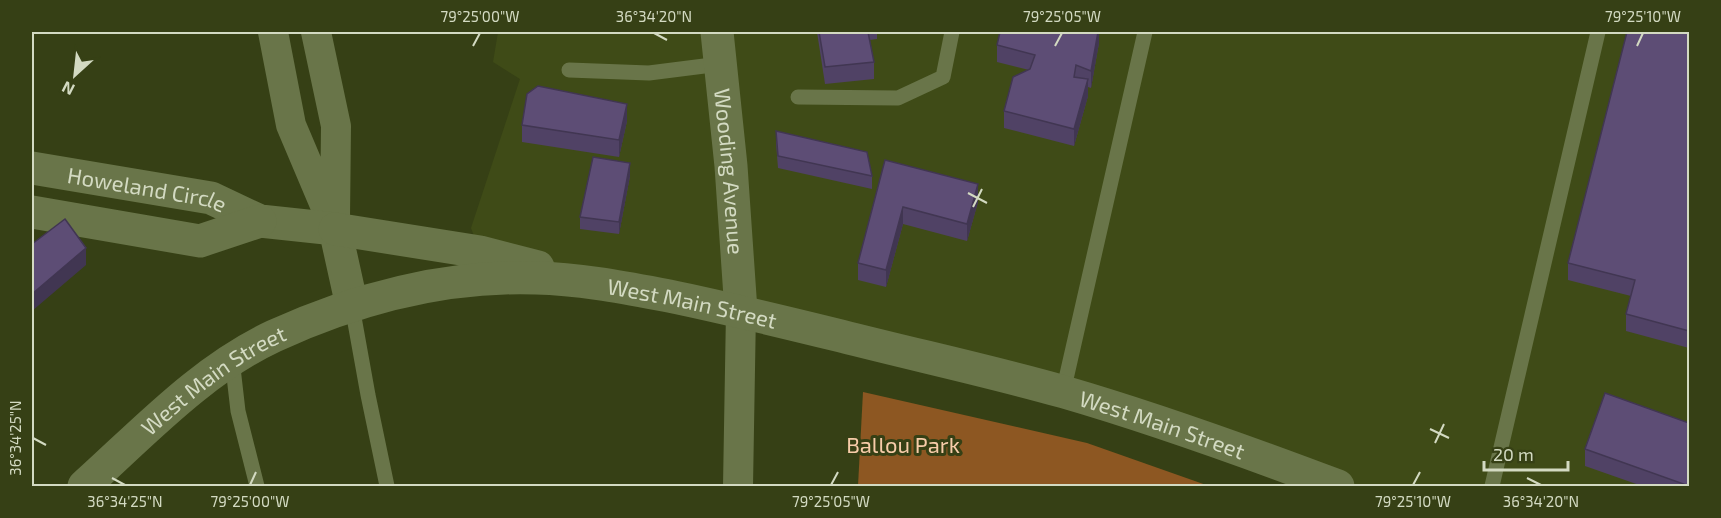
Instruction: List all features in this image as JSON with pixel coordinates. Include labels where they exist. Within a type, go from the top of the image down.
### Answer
[{"type":"main road","name":"Wooding Avenue","points":[[717,32],[731,166],[741,311]]},
{"type":"main road","name":"Howeland Circle","points":[[32,168],[211,198],[260,221],[335,229],[480,252],[619,286]]},
{"type":"main road","name":"Howeland Circle","points":[[32,212],[200,241],[260,221]]},
{"type":"main road","points":[[335,229],[352,306]]},
{"type":"main road","name":"West Main Street","points":[[84,486],[209,375],[273,336],[352,306],[427,286],[476,279],[537,278],[619,286],[741,311],[1063,392],[1157,422],[1338,486]]},
{"type":"street","points":[[273,32],[291,125],[335,229]]},
{"type":"street","points":[[316,32],[336,126],[335,229]]},
{"type":"street","points":[[738,486],[741,311]]},
{"type":"lane","points":[[798,98],[898,98],[943,77],[952,32]]},
{"type":"lane","points":[[1063,392],[1145,32]]},
{"type":"lane","points":[[1492,486],[1598,32]]},
{"type":"lane","points":[[569,69],[649,73],[720,64]]},
{"type":"lane","points":[[352,306],[387,486]]},
{"type":"lane","points":[[232,359],[238,411],[257,486]]},
{"type":"shaded area","points":[[498,32],[1689,32],[1689,486],[1342,486],[741,311],[480,252],[471,228],[520,79],[493,62]]},
{"type":"green space","name":"Ballou Park","points":[[863,392],[1087,443],[1209,486],[858,486]]},
{"type":"building","points":[[819,32],[868,32],[874,62],[825,67]]},
{"type":"building","points":[[1000,32],[1098,32],[1091,71],[1076,65],[1074,77],[1088,79],[1074,129],[1004,111],[1013,77],[1030,69],[1035,55],[997,45]]},
{"type":"building","points":[[1627,32],[1689,32],[1689,331],[1626,314],[1635,280],[1568,263]]},
{"type":"building","points":[[538,86],[627,104],[619,140],[522,125],[527,94]]},
{"type":"building","points":[[776,131],[867,152],[872,176],[778,156]]},
{"type":"building","points":[[593,157],[630,163],[619,222],[580,217]]},
{"type":"building","points":[[885,160],[978,184],[967,224],[903,207],[886,270],[858,263]]},
{"type":"building","points":[[65,219],[86,248],[32,294],[32,244]]},
{"type":"building","points":[[1605,393],[1689,423],[1689,486],[1585,449]]}]
